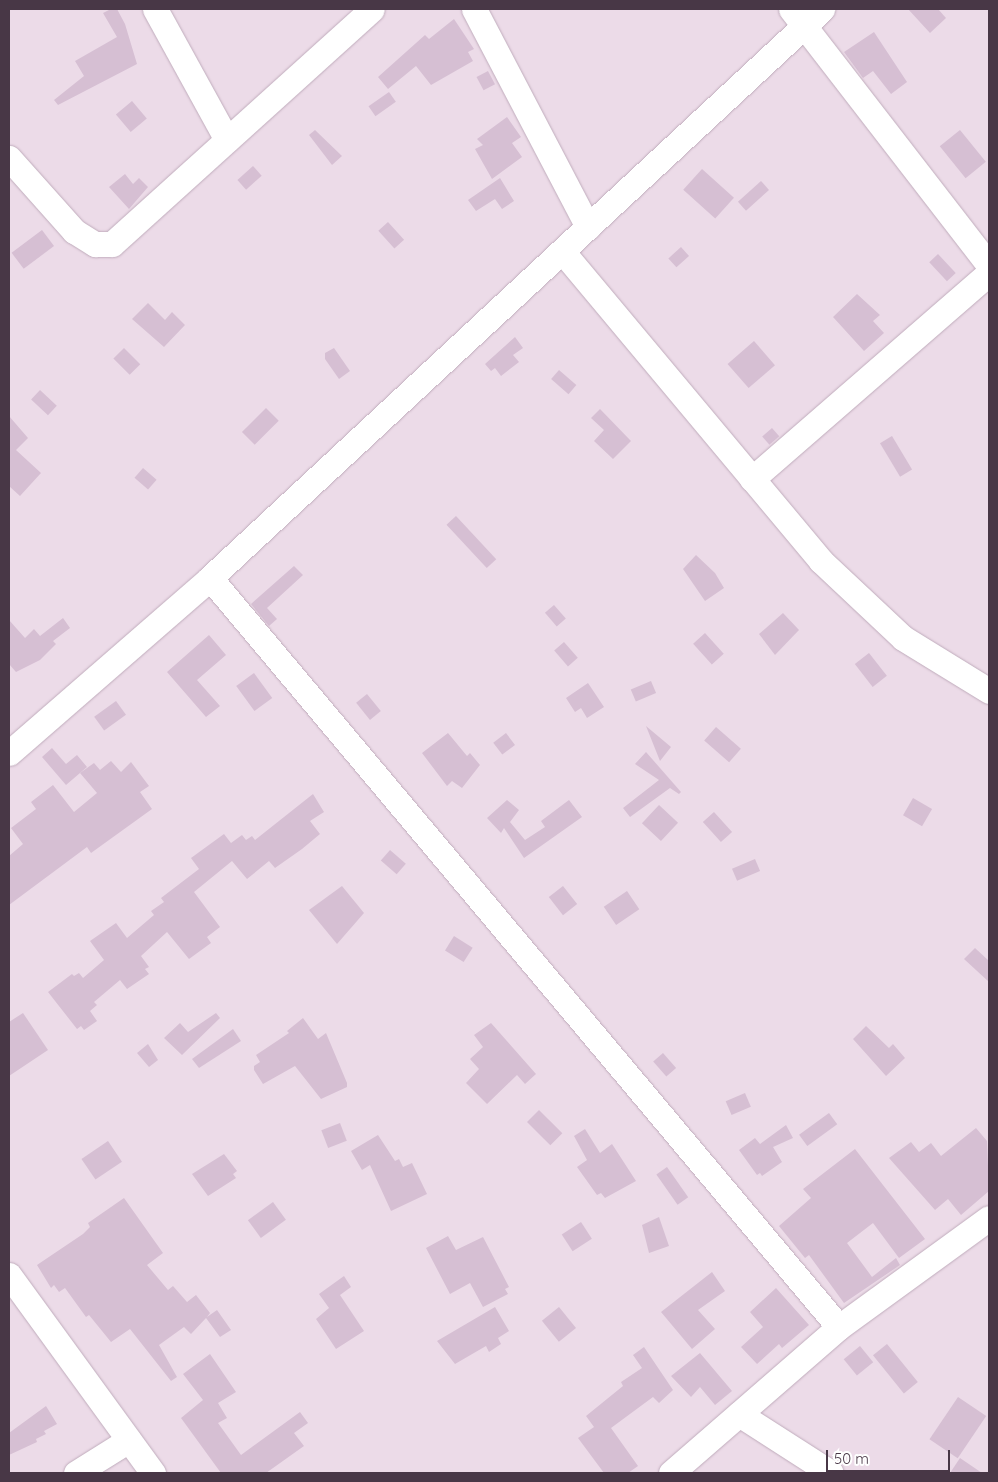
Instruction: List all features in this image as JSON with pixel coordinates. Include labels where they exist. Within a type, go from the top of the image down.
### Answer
[{"type":"street","points":[[155,9],[227,140]]},
{"type":"street","points":[[9,158],[74,231],[95,244],[112,244],[372,9]]},
{"type":"street","points":[[474,9],[588,227]]},
{"type":"street","points":[[9,753],[210,578],[588,227],[797,18],[822,9]]},
{"type":"street","points":[[797,18],[989,265]]},
{"type":"street","points":[[562,251],[821,561],[903,638],[989,691]]},
{"type":"street","points":[[752,479],[989,273]]},
{"type":"street","points":[[210,578],[839,1327]]},
{"type":"street","points":[[671,1473],[839,1327],[989,1218]]},
{"type":"street","points":[[9,1275],[153,1473]]},
{"type":"street","points":[[739,1414],[830,1473]]},
{"type":"street","points":[[76,1473],[129,1440]]},
{"type":"shaded area","points":[[9,9],[989,9],[989,1473],[9,1473]]},
{"type":"building","points":[[111,9],[117,9],[125,24],[137,64],[58,105],[54,100],[84,76],[75,61],[117,37],[103,13]]},
{"type":"building","points":[[908,9],[938,9],[946,18],[930,33]]},
{"type":"building","points":[[454,19],[474,49],[468,52],[473,61],[431,85],[416,66],[388,89],[378,77],[425,35],[429,39]]},
{"type":"building","points":[[874,32],[907,82],[891,94],[873,71],[863,78],[844,52]]},
{"type":"building","points":[[488,71],[495,84],[484,90],[477,77]]},
{"type":"building","points":[[389,92],[396,102],[375,116],[369,106]]},
{"type":"building","points":[[132,101],[147,119],[131,132],[116,114]]},
{"type":"building","points":[[507,117],[521,137],[512,143],[522,157],[492,179],[475,149],[483,145],[477,139]]},
{"type":"building","points":[[315,130],[342,156],[332,165],[309,135]]},
{"type":"building","points":[[960,130],[986,162],[966,178],[940,146]]},
{"type":"building","points":[[253,166],[262,176],[246,190],[237,180]]},
{"type":"building","points":[[702,169],[734,198],[715,219],[683,190]]},
{"type":"building","points":[[125,174],[133,184],[139,178],[148,187],[129,209],[109,187]]},
{"type":"building","points":[[500,178],[514,201],[502,209],[495,199],[476,211],[468,200]]},
{"type":"building","points":[[761,181],[769,190],[746,211],[738,202]]},
{"type":"building","points":[[388,222],[404,240],[394,249],[378,231]]},
{"type":"building","points":[[42,230],[54,246],[24,269],[12,253]]},
{"type":"building","points":[[681,247],[689,256],[676,267],[668,258]]},
{"type":"building","points":[[938,254],[956,273],[947,281],[929,262]]},
{"type":"building","points":[[857,294],[880,315],[873,321],[884,333],[864,351],[833,317]]},
{"type":"building","points":[[148,303],[165,320],[172,312],[185,325],[164,347],[132,319]]},
{"type":"building","points":[[515,337],[523,348],[513,355],[519,362],[501,376],[495,368],[491,371],[485,364]]},
{"type":"building","points":[[754,341],[775,365],[749,388],[728,364]]},
{"type":"building","points":[[124,348],[140,364],[130,375],[113,359]]},
{"type":"building","points":[[334,348],[350,371],[339,379],[325,359],[325,353]]},
{"type":"building","points":[[559,370],[576,385],[568,394],[551,379]]},
{"type":"building","points":[[40,390],[57,406],[48,415],[31,400]]},
{"type":"building","points":[[266,408],[279,421],[255,445],[242,432]]},
{"type":"building","points":[[600,409],[631,441],[613,459],[594,441],[604,430],[591,418]]},
{"type":"building","points":[[9,416],[28,438],[16,450],[41,473],[20,496],[9,486]]},
{"type":"building","points":[[772,428],[779,436],[769,445],[762,437]]},
{"type":"building","points":[[892,436],[912,469],[900,477],[880,443]]},
{"type":"building","points":[[143,468],[157,480],[148,490],[134,478]]},
{"type":"building","points":[[456,516],[496,559],[487,568],[446,525]]},
{"type":"building","points":[[696,555],[715,573],[724,588],[705,601],[683,569]]},
{"type":"building","points":[[294,566],[303,575],[267,608],[277,619],[269,626],[251,604]]},
{"type":"building","points":[[554,605],[566,619],[557,626],[545,613]]},
{"type":"building","points":[[783,613],[799,630],[775,655],[759,634]]},
{"type":"building","points":[[63,618],[70,628],[53,641],[56,644],[40,660],[16,672],[9,664],[9,620],[25,638],[34,629],[40,636]]},
{"type":"building","points":[[705,633],[724,654],[712,665],[693,644]]},
{"type":"building","points":[[209,635],[226,655],[197,680],[220,706],[206,717],[167,672]]},
{"type":"building","points":[[564,642],[578,658],[568,666],[554,651]]},
{"type":"building","points":[[869,653],[887,676],[873,687],[855,664]]},
{"type":"building","points":[[254,673],[272,698],[254,711],[236,686]]},
{"type":"building","points":[[651,681],[656,693],[636,702],[631,690]]},
{"type":"building","points":[[588,683],[604,707],[587,718],[581,708],[575,712],[566,698]]},
{"type":"building","points":[[367,694],[381,711],[370,720],[356,703]]},
{"type":"building","points":[[116,701],[126,715],[104,731],[94,717]]},
{"type":"building","points":[[646,726],[671,747],[660,761]]},
{"type":"building","points":[[716,727],[741,749],[729,762],[704,741]]},
{"type":"building","points":[[448,733],[467,756],[470,753],[480,765],[462,788],[452,781],[447,786],[422,753]]},
{"type":"building","points":[[506,733],[515,745],[502,755],[493,743]]},
{"type":"building","points":[[52,748],[66,764],[77,755],[87,767],[66,785],[42,757]]},
{"type":"building","points":[[646,752],[681,792],[679,794],[670,788],[630,817],[623,808],[659,780],[635,764]]},
{"type":"building","points":[[111,761],[121,772],[131,762],[149,786],[140,792],[152,809],[91,853],[87,847],[9,905],[9,856],[23,844],[11,828],[36,809],[31,802],[53,785],[74,812],[97,793],[80,773],[94,763],[100,770]]},
{"type":"building","points":[[313,794],[324,812],[310,821],[320,834],[302,849],[275,868],[269,861],[247,879],[232,861],[194,892],[220,927],[207,937],[211,943],[189,959],[167,932],[141,956],[149,967],[145,969],[149,974],[127,989],[120,980],[94,1002],[97,1005],[90,1011],[97,1021],[84,1030],[81,1026],[77,1029],[48,992],[72,974],[74,976],[79,973],[83,978],[104,960],[90,941],[116,923],[127,938],[154,915],[151,911],[164,902],[161,898],[199,869],[191,858],[224,834],[231,843],[242,835],[246,840],[252,836],[255,840]]},
{"type":"building","points":[[913,798],[932,809],[922,826],[903,815]]},
{"type":"building","points":[[507,800],[519,810],[510,822],[525,840],[545,827],[541,821],[569,800],[582,817],[524,858],[504,828],[501,833],[487,818]]},
{"type":"building","points":[[659,805],[678,823],[661,841],[642,823]]},
{"type":"building","points":[[714,812],[732,832],[721,842],[703,822]]},
{"type":"building","points":[[390,850],[406,864],[397,874],[381,861]]},
{"type":"building","points":[[755,859],[760,871],[737,881],[732,869]]},
{"type":"building","points":[[342,886],[364,913],[337,944],[309,910]]},
{"type":"building","points":[[563,886],[577,904],[563,915],[549,897]]},
{"type":"building","points":[[627,891],[639,909],[616,925],[604,907]]},
{"type":"building","points":[[454,936],[473,948],[464,962],[445,950]]},
{"type":"building","points":[[975,948],[989,961],[989,982],[964,959]]},
{"type":"building","points":[[23,1013],[48,1050],[9,1076],[9,1022]]},
{"type":"building","points":[[216,1013],[220,1018],[182,1055],[164,1038],[180,1023],[188,1032]]},
{"type":"building","points":[[303,1018],[318,1039],[326,1033],[347,1083],[347,1087],[321,1099],[295,1066],[263,1084],[254,1070],[254,1066],[260,1062],[256,1055],[289,1033],[287,1031]]},
{"type":"building","points":[[491,1023],[536,1074],[525,1084],[517,1075],[487,1104],[466,1083],[479,1069],[470,1059],[483,1047],[474,1035]]},
{"type":"building","points":[[866,1026],[889,1048],[893,1044],[905,1058],[886,1076],[853,1039]]},
{"type":"building","points":[[233,1029],[241,1041],[199,1068],[192,1059]]},
{"type":"building","points":[[148,1044],[158,1060],[149,1067],[137,1053]]},
{"type":"building","points":[[663,1053],[676,1068],[666,1077],[653,1062]]},
{"type":"building","points":[[745,1093],[751,1107],[732,1115],[726,1101]]},
{"type":"building","points":[[539,1110],[562,1133],[550,1145],[527,1122]]},
{"type":"building","points":[[829,1113],[837,1124],[807,1146],[799,1135]]},
{"type":"building","points":[[340,1123],[347,1141],[328,1148],[321,1130]]},
{"type":"building","points":[[786,1125],[793,1138],[773,1147],[782,1162],[762,1176],[760,1173],[757,1175],[739,1150],[755,1138],[760,1144]]},
{"type":"building","points":[[976,1128],[987,1141],[989,1191],[961,1215],[948,1199],[935,1210],[889,1158],[911,1142],[919,1152],[931,1143],[941,1156]]},
{"type":"building","points":[[585,1129],[600,1153],[612,1144],[636,1181],[605,1198],[601,1193],[597,1195],[577,1167],[587,1160],[574,1136]]},
{"type":"building","points":[[378,1135],[395,1161],[399,1159],[403,1167],[412,1163],[427,1194],[391,1211],[370,1165],[362,1170],[351,1151]]},
{"type":"building","points":[[108,1141],[122,1162],[95,1180],[81,1159]]},
{"type":"building","points":[[855,1149],[925,1239],[899,1258],[873,1223],[847,1243],[872,1277],[896,1258],[900,1265],[844,1303],[809,1255],[805,1258],[779,1226],[811,1198],[803,1189]]},
{"type":"building","points":[[224,1154],[237,1171],[233,1174],[236,1178],[208,1196],[192,1174]]},
{"type":"building","points":[[667,1167],[688,1197],[678,1205],[656,1174]]},
{"type":"building","points":[[124,1198],[163,1253],[147,1265],[168,1290],[173,1286],[187,1302],[196,1295],[210,1313],[207,1317],[217,1310],[231,1330],[220,1337],[206,1318],[191,1334],[184,1327],[159,1345],[177,1377],[171,1381],[130,1329],[111,1342],[89,1315],[86,1317],[65,1288],[59,1292],[54,1285],[51,1288],[37,1265],[83,1234],[90,1227],[88,1223]]},
{"type":"building","points":[[273,1202],[286,1220],[261,1238],[248,1220]]},
{"type":"building","points":[[659,1217],[669,1246],[649,1253],[642,1225]]},
{"type":"building","points":[[581,1222],[592,1239],[573,1251],[562,1235]]},
{"type":"building","points":[[448,1236],[456,1250],[483,1237],[509,1287],[505,1289],[508,1294],[483,1307],[470,1283],[450,1294],[426,1248]]},
{"type":"building","points":[[712,1272],[725,1291],[698,1310],[715,1329],[692,1349],[661,1312]]},
{"type":"building","points":[[344,1276],[351,1287],[340,1295],[364,1331],[336,1349],[316,1319],[329,1308],[319,1294]]},
{"type":"building","points":[[776,1288],[809,1325],[782,1348],[779,1344],[757,1364],[741,1347],[763,1327],[750,1312]]},
{"type":"building","points":[[495,1307],[509,1331],[498,1338],[501,1344],[489,1352],[486,1346],[455,1364],[437,1341]]},
{"type":"building","points":[[559,1307],[576,1328],[559,1342],[542,1321]]},
{"type":"building","points":[[887,1344],[918,1382],[904,1393],[873,1355]]},
{"type":"building","points":[[860,1346],[873,1362],[857,1376],[844,1359]]},
{"type":"building","points":[[644,1347],[673,1390],[659,1403],[653,1397],[611,1428],[638,1466],[628,1473],[604,1473],[578,1438],[594,1427],[586,1416],[623,1386],[621,1382],[642,1368],[633,1355]]},
{"type":"building","points":[[700,1353],[732,1391],[715,1405],[700,1387],[691,1397],[671,1376]]},
{"type":"building","points":[[210,1354],[236,1392],[218,1403],[227,1418],[218,1423],[241,1455],[300,1412],[308,1423],[294,1433],[304,1446],[266,1473],[221,1473],[181,1418],[203,1400],[183,1374]]},
{"type":"building","points":[[958,1397],[986,1416],[958,1458],[929,1439]]},
{"type":"building","points":[[46,1406],[57,1424],[44,1431],[46,1434],[36,1439],[37,1442],[9,1455],[9,1433]]},
{"type":"building","points":[[960,1458],[982,1473],[950,1473]]}]
